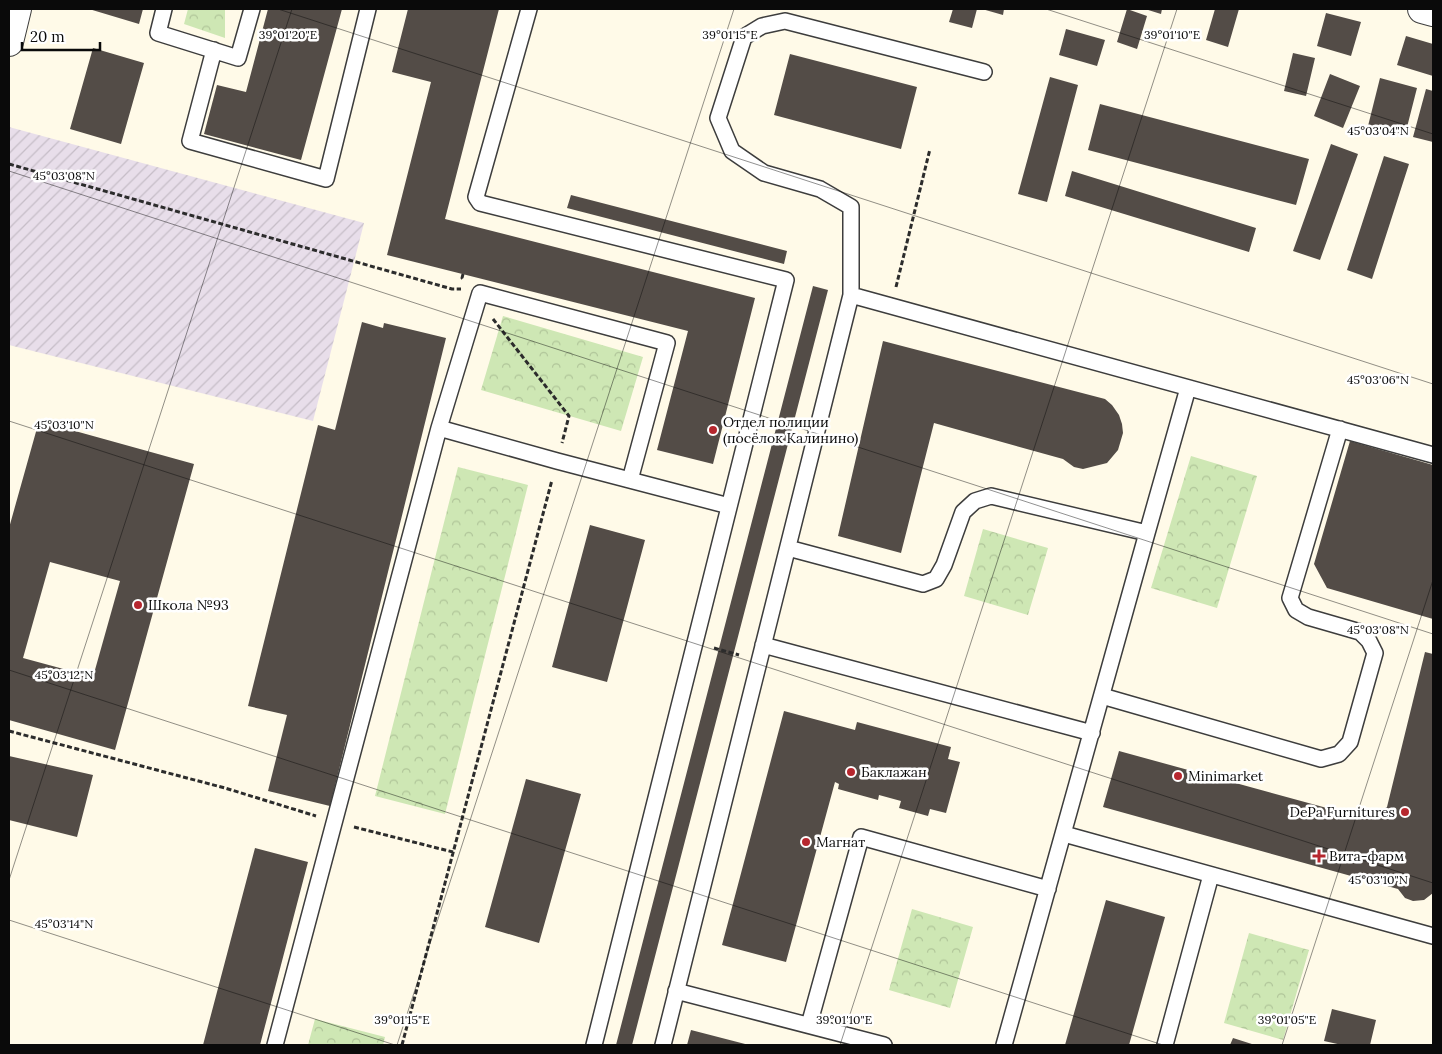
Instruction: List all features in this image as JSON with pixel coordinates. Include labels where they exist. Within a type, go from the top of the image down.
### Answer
[{"type":"street","points":[[9,42],[17,9]]},
{"type":"street","points":[[1422,9],[1433,12]]},
{"type":"lane","points":[[164,9],[158,33],[238,58],[252,9]]},
{"type":"lane","points":[[214,50],[190,141],[326,179],[368,9]]},
{"type":"lane","points":[[529,9],[476,196],[480,203],[786,280],[594,1045]]},
{"type":"lane","points":[[663,1045],[850,295],[851,207],[820,189],[764,173],[732,151],[718,118],[744,37],[762,26],[785,21],[984,72]]},
{"type":"lane","points":[[275,1045],[333,821],[475,295],[480,293],[667,344],[630,480]]},
{"type":"lane","points":[[850,295],[1433,455]]},
{"type":"lane","points":[[1004,1045],[1188,388]]},
{"type":"lane","points":[[439,428],[729,506]]},
{"type":"lane","points":[[1102,696],[1321,759],[1339,754],[1350,742],[1375,654],[1369,641],[1360,632],[1308,617],[1296,610],[1290,598],[1340,429]]},
{"type":"lane","points":[[788,548],[924,584],[936,579],[944,565],[963,512],[975,501],[991,496],[1147,533]]},
{"type":"lane","points":[[763,645],[1092,733]]},
{"type":"lane","points":[[1064,834],[1433,936]]},
{"type":"lane","points":[[809,1025],[861,837],[1048,889]]},
{"type":"lane","points":[[1165,1045],[1211,875]]},
{"type":"lane","points":[[676,991],[884,1045]]},
{"type":"path","points":[[891,307],[930,149]]},
{"type":"path","points":[[9,164],[475,295]]},
{"type":"path","points":[[402,1045],[569,416],[462,278],[462,274]]},
{"type":"path","points":[[695,642],[759,660]]},
{"type":"path","points":[[9,731],[225,788],[333,821],[452,852]]},
{"type":"shaded area","points":[[9,127],[364,223],[313,421],[9,345]]},
{"type":"green space","points":[[188,9],[225,9],[225,38],[184,24]]},
{"type":"green space","points":[[503,316],[643,357],[621,431],[481,390]]},
{"type":"green space","points":[[1191,456],[1257,476],[1217,608],[1151,588]]},
{"type":"green space","points":[[458,467],[528,485],[445,814],[375,796]]},
{"type":"green space","points":[[983,529],[1048,548],[1028,615],[964,596]]},
{"type":"green space","points":[[912,909],[973,927],[950,1008],[889,990]]},
{"type":"green space","points":[[1249,933],[1309,950],[1283,1040],[1224,1023]]},
{"type":"green space","points":[[315,1019],[385,1037],[383,1045],[308,1045]]},
{"type":"building","points":[[89,9],[143,9],[139,24]]},
{"type":"building","points":[[268,9],[342,9],[301,160],[204,134],[217,85],[246,92]]},
{"type":"building","points":[[408,9],[499,9],[445,219],[755,298],[713,464],[657,450],[688,331],[387,255],[431,82],[392,72]]},
{"type":"building","points":[[953,9],[977,9],[972,28],[949,22]]},
{"type":"building","points":[[982,9],[1004,9],[1003,15]]},
{"type":"building","points":[[1127,9],[1147,16],[1137,49],[1117,42]]},
{"type":"building","points":[[1145,9],[1162,9],[1161,14]]},
{"type":"building","points":[[1215,9],[1239,9],[1228,47],[1206,40]]},
{"type":"building","points":[[1326,13],[1361,22],[1351,56],[1317,46]]},
{"type":"building","points":[[1066,29],[1105,40],[1097,66],[1059,55]]},
{"type":"building","points":[[1406,36],[1433,44],[1433,76],[1397,65]]},
{"type":"building","points":[[93,48],[144,63],[121,144],[70,129]]},
{"type":"building","points":[[1293,53],[1315,58],[1306,96],[1284,91]]},
{"type":"building","points":[[790,54],[917,87],[901,149],[774,115]]},
{"type":"building","points":[[1330,74],[1360,86],[1343,128],[1314,116]]},
{"type":"building","points":[[1050,77],[1078,85],[1047,202],[1018,194]]},
{"type":"building","points":[[1380,78],[1417,88],[1405,135],[1368,126]]},
{"type":"building","points":[[1426,89],[1433,91],[1433,142],[1413,137]]},
{"type":"building","points":[[1100,104],[1309,159],[1296,205],[1088,150]]},
{"type":"building","points":[[1331,144],[1358,154],[1320,260],[1293,251]]},
{"type":"building","points":[[1384,156],[1409,164],[1372,279],[1347,270]]},
{"type":"building","points":[[1072,171],[1256,228],[1249,252],[1065,196]]},
{"type":"building","points":[[571,195],[787,251],[784,264],[567,208]]},
{"type":"building","points":[[813,286],[828,290],[632,1045],[616,1045]]},
{"type":"building","points":[[362,322],[383,328],[384,323],[446,338],[330,806],[268,791],[287,715],[248,706],[318,425],[335,430]]},
{"type":"building","points":[[883,341],[1105,399],[1119,415],[1122,424],[1123,433],[1118,450],[1107,463],[1083,469],[1074,467],[1063,459],[934,423],[901,553],[838,536]]},
{"type":"building","points":[[39,421],[194,464],[115,750],[9,720],[9,528]],"holes":[[[50,562],[120,581],[93,677],[23,658]]]},
{"type":"building","points":[[1350,441],[1433,465],[1433,619],[1327,588],[1314,564]]},
{"type":"building","points":[[590,525],[645,540],[607,682],[552,667]]},
{"type":"building","points":[[1425,652],[1433,654],[1433,893],[1424,900],[1413,901],[1405,898],[1398,889],[1103,807],[1119,751],[1367,819],[1387,807]]},
{"type":"building","points":[[784,711],[855,730],[857,722],[951,747],[948,759],[960,762],[946,813],[930,809],[928,816],[899,808],[901,801],[879,795],[878,800],[838,789],[839,784],[835,782],[786,962],[722,945]]},
{"type":"building","points":[[9,756],[93,775],[77,837],[9,820]]},
{"type":"building","points":[[526,779],[581,794],[539,943],[485,927]]},
{"type":"building","points":[[255,848],[308,862],[260,1045],[203,1045]]},
{"type":"building","points":[[1106,900],[1165,917],[1129,1045],[1065,1045]]},
{"type":"building","points":[[1332,1009],[1376,1020],[1370,1045],[1342,1045],[1324,1041]]},
{"type":"building","points":[[691,1030],[749,1045],[687,1045]]},
{"type":"building","points":[[1233,1038],[1255,1045],[1230,1045]]},
{"type":"place","name":"Отдел полиции (посёлок Калинино)","points":[[713,430]]},
{"type":"place","name":"Школа №93","points":[[138,605]]},
{"type":"place","name":"Баклажан","points":[[851,772]]},
{"type":"place","name":"Minimarket","points":[[1178,776]]},
{"type":"place","name":"DePa Furnitures","points":[[1405,812]]},
{"type":"place","name":"Магнат","points":[[806,842]]},
{"type":"place","name":"Вита-фарм","points":[[1319,856]]}]
